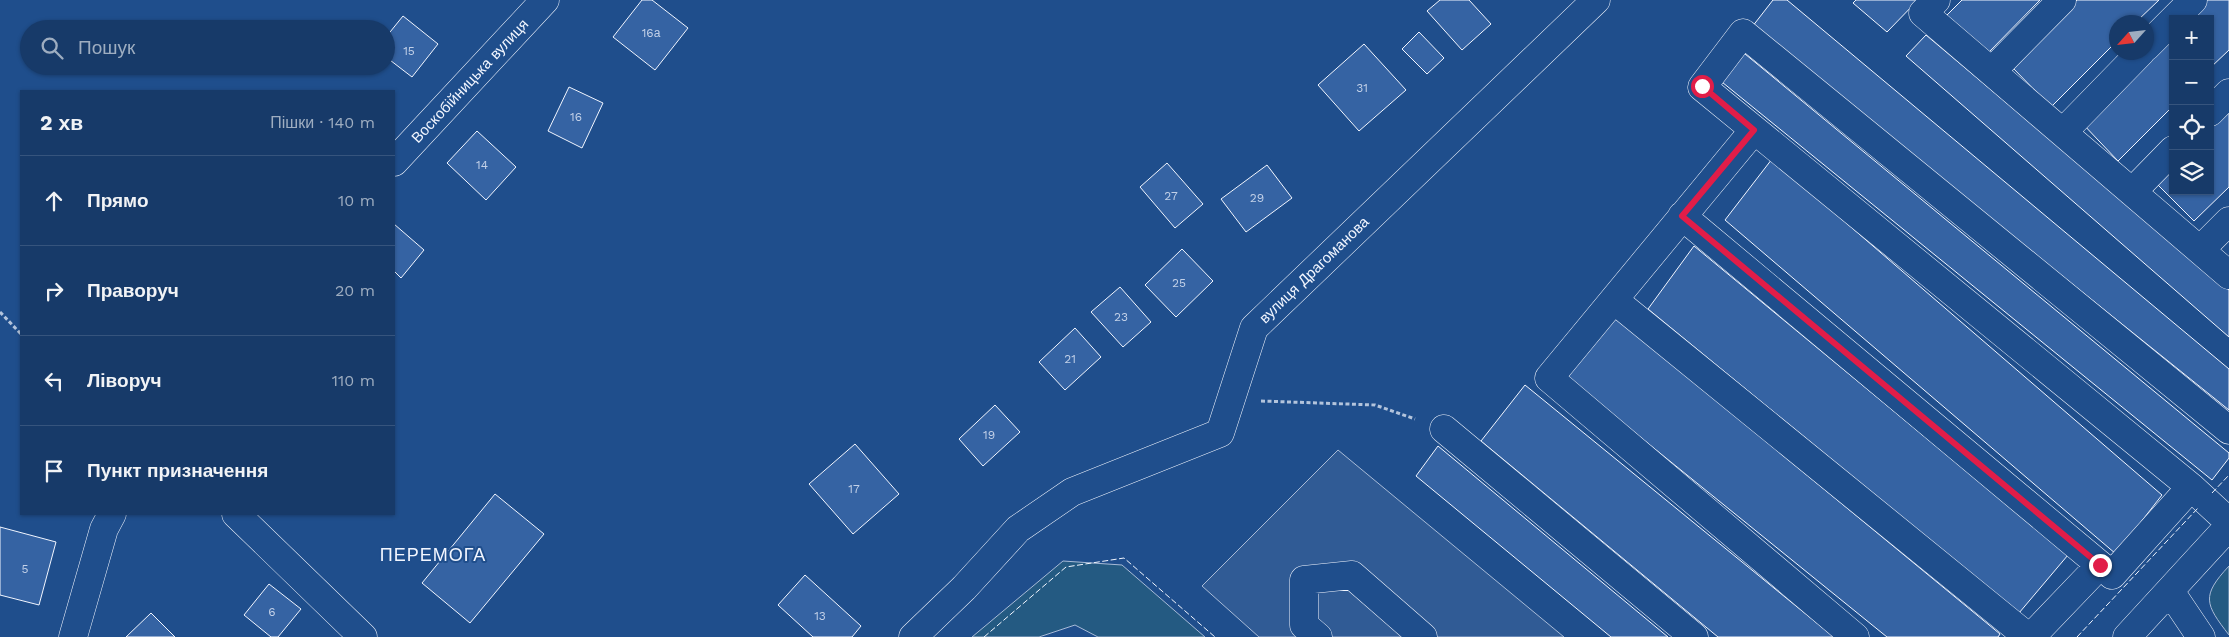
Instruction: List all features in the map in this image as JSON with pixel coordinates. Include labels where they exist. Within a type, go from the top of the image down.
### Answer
[{"type":"street","name":"Воскобійницька вулиця","points":[[395,161],[546,0]]},
{"type":"street","name":"вулиця Драгоманова","points":[[913,637],[964,588],[1018,529],[1072,492],[1220,433],[1254,328],[1596,0]]},
{"type":"street","points":[[1936,0],[1923,13],[2229,275]]},
{"type":"street","points":[[1992,71],[2062,0]]},
{"type":"street","points":[[2177,15],[2193,0]]},
{"type":"street","points":[[2154,39],[2169,23]]},
{"type":"street","points":[[2229,430],[1743,33],[1702,86],[2191,487],[2229,522]]},
{"type":"street","points":[[2062,132],[2133,60]]},
{"type":"street","points":[[2214,108],[2229,93]]},
{"type":"street","points":[[1754,130],[1549,378],[1855,637]]},
{"type":"street","points":[[2132,192],[2169,154]]},
{"type":"street","points":[[1682,216],[2112,575],[2191,487]]},
{"type":"street","points":[[2200,250],[2229,221]]},
{"type":"street","points":[[1614,300],[2030,637],[2100,565]]},
{"type":"street","points":[[1444,429],[1694,637]]},
{"type":"street","points":[[73,637],[104,529],[111,515]]},
{"type":"street","points":[[237,515],[363,637]]},
{"type":"street","points":[[2127,637],[2229,526]]},
{"type":"street","points":[[1318,637],[1304,625],[1304,580],[1352,575],[1423,637]]},
{"type":"street","points":[[2170,591],[2200,637]]},
{"type":"path","points":[[0,312],[20,333]]},
{"type":"path","points":[[1231,400],[1375,405],[1444,429]]},
{"type":"shaded area","points":[[1338,450],[1564,637],[1259,637],[1202,586]]},
{"type":"shaded area","points":[[1063,561],[1122,565],[1205,637],[1098,637],[1075,625],[1039,637],[972,637]]},
{"type":"shaded area","points":[[2229,566],[2229,635],[2211,607],[2210,593],[2220,576]]},
{"type":"building","points":[[642,0],[652,0],[688,28],[655,70],[613,37]]},
{"type":"building","points":[[1440,0],[1469,0],[1491,24],[1462,50],[1427,11]]},
{"type":"building","points":[[1773,0],[1787,0],[2229,369],[2229,410],[1752,27]]},
{"type":"building","points":[[1856,0],[1918,0],[1887,32],[1853,3]]},
{"type":"building","points":[[1962,0],[2040,0],[1988,53],[1946,16]]},
{"type":"building","points":[[2077,0],[2159,0],[2143,15],[2109,15],[2109,49],[2051,107],[2011,66]]},
{"type":"building","points":[[2205,0],[2229,0],[2229,50],[2214,64],[2214,15],[2190,15]]},
{"type":"building","points":[[403,16],[438,44],[412,77],[395,64],[395,26]]},
{"type":"building","points":[[1419,32],[1444,58],[1427,74],[1402,49]]},
{"type":"building","points":[[1926,35],[2229,290],[2229,337],[1906,56]]},
{"type":"building","points":[[2169,36],[2169,110],[2118,161],[2081,122],[2144,60],[2154,60],[2154,51]]},
{"type":"building","points":[[1364,44],[1406,90],[1359,131],[1318,85]]},
{"type":"building","points":[[1739,49],[2229,453],[2229,458],[2212,480],[1717,78]]},
{"type":"building","points":[[569,87],[603,103],[582,148],[548,131]]},
{"type":"building","points":[[2229,106],[2229,187],[2194,221],[2154,181],[2169,166],[2169,195],[2214,195],[2214,121]]},
{"type":"building","points":[[477,131],[516,167],[486,200],[447,163]]},
{"type":"building","points":[[1772,159],[2162,495],[2116,554],[1725,220]]},
{"type":"building","points":[[1167,163],[1203,204],[1175,228],[1140,187]]},
{"type":"building","points":[[1267,165],[1292,198],[1246,232],[1221,199]]},
{"type":"building","points":[[395,225],[424,250],[401,278],[395,272]]},
{"type":"building","points":[[1694,246],[2068,555],[2019,613],[1648,309]]},
{"type":"building","points":[[1182,249],[1213,281],[1176,317],[1145,285]]},
{"type":"building","points":[[1120,287],[1151,322],[1123,347],[1091,312]]},
{"type":"building","points":[[1615,317],[2000,634],[1998,637],[1887,637],[1566,377]]},
{"type":"building","points":[[1075,328],[1101,357],[1065,390],[1039,362]]},
{"type":"building","points":[[1525,385],[1834,637],[1718,637],[1481,441]]},
{"type":"building","points":[[995,405],[1020,432],[983,466],[959,439]]},
{"type":"building","points":[[855,444],[899,494],[853,534],[809,484]]},
{"type":"building","points":[[1438,446],[1668,637],[1611,637],[1416,476]]},
{"type":"building","points":[[495,494],[544,534],[470,623],[422,583]]},
{"type":"building","points":[[0,527],[56,542],[39,605],[0,595]]},
{"type":"building","points":[[805,575],[861,626],[852,637],[813,637],[778,605]]},
{"type":"building","points":[[269,584],[301,609],[278,637],[271,637],[244,615]]},
{"type":"building","points":[[151,613],[175,637],[126,637]]},
{"type":"fence","points":[[2212,493],[2229,475]]},
{"type":"fence","points":[[2077,637],[2198,508]]},
{"type":"fence","points":[[984,637],[1066,567],[1124,558],[1215,637]]},
{"type":"district","name":"ПЕРЕМОГА","points":[[433,555]]},
{"type":"route","points":[[1702,86],[1754,130],[1682,216],[2100,565]]}]
